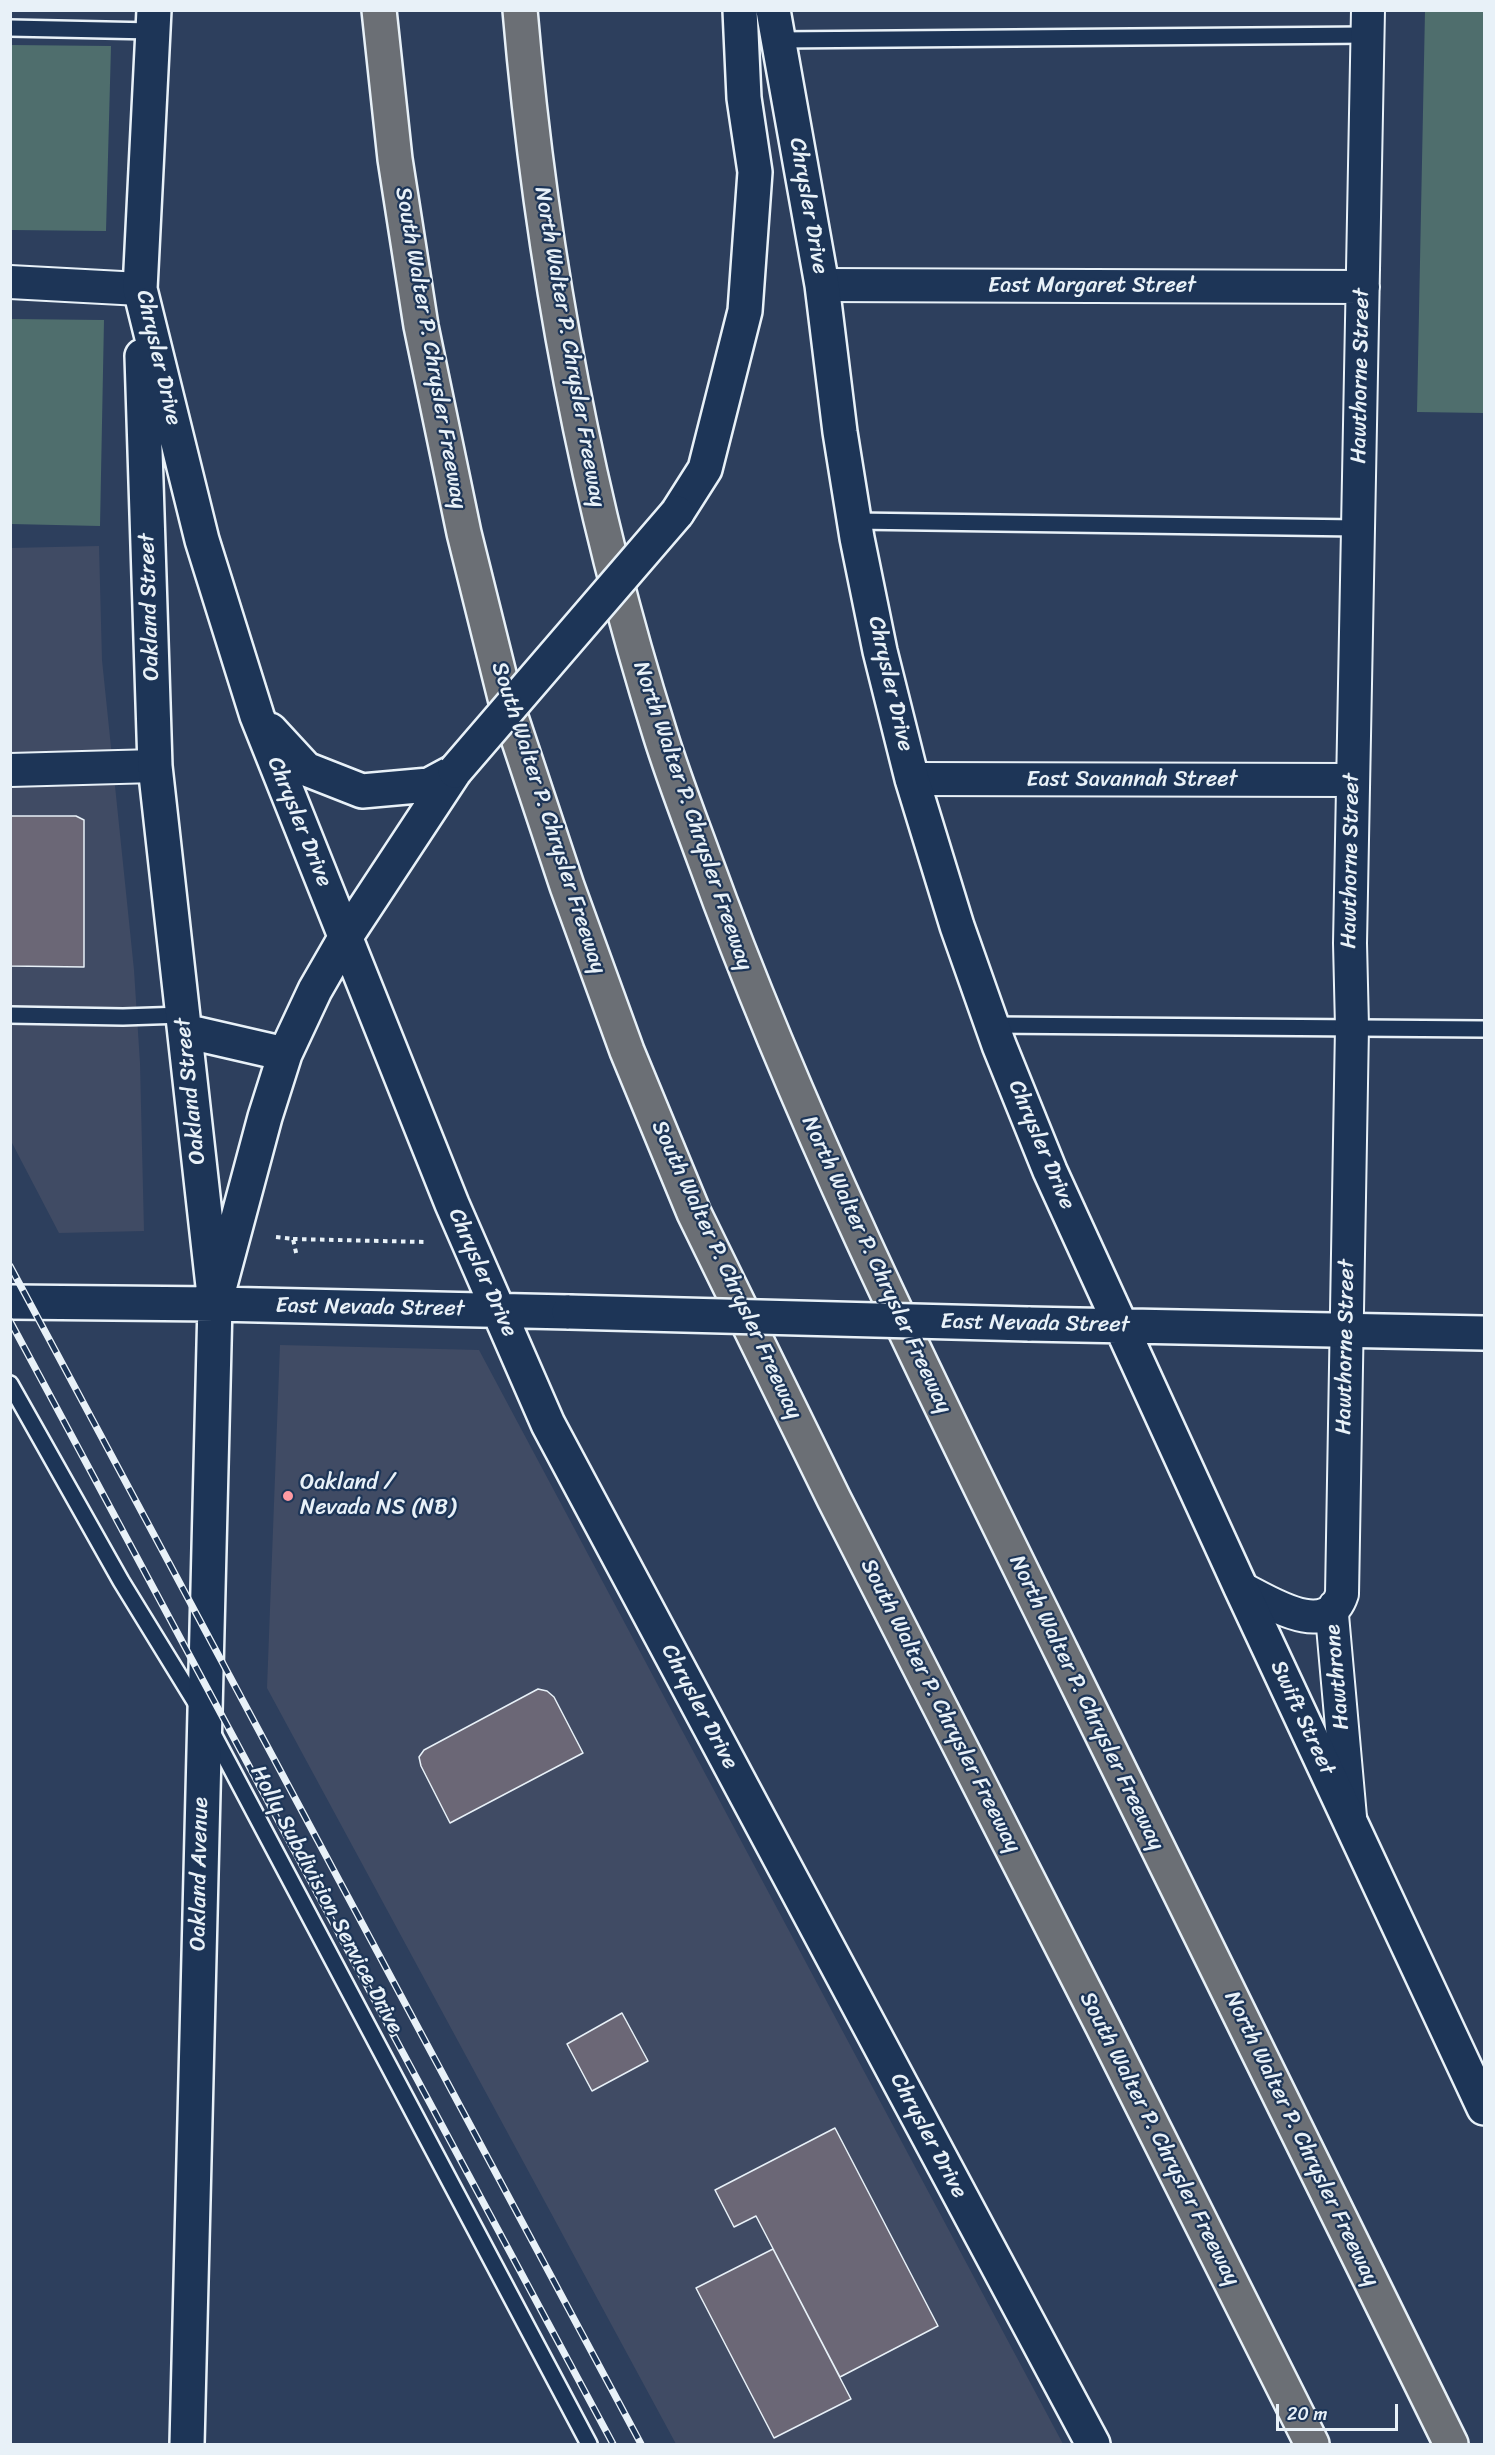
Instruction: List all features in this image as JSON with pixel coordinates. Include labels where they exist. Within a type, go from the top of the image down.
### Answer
[{"type":"highway","name":"South Walter P. Chrysler Freeway","points":[[379,10],[395,159],[421,326],[464,533],[506,702],[567,886],[627,1052],[694,1213],[834,1499],[1108,2035],[1312,2445]]},
{"type":"highway","name":"North Walter P. Chrysler Freeway","points":[[520,10],[528,103],[551,271],[581,438],[623,613],[662,741],[740,957],[811,1128],[917,1358],[1451,2445]]},
{"type":"main road","points":[[215,1304],[265,1117],[285,1054],[315,990],[345,938],[455,771],[677,513],[705,469],[745,311],[755,172],[744,98],[740,10]]},
{"type":"main road","name":"Chrysler Drive","points":[[154,21],[140,289],[202,540],[257,716],[452,1204],[548,1424],[1093,2445]]},
{"type":"main road","name":"Chrysler Drive","points":[[775,25],[822,285],[840,432],[854,521],[880,651],[912,779],[957,926],[992,1025],[1050,1171],[1121,1326]]},
{"type":"main road","name":"Oakland Street","points":[[140,289],[155,766],[215,1304]]},
{"type":"main road","points":[[257,716],[306,769],[362,791],[429,785],[455,771]]},
{"type":"main road","points":[[184,1023],[285,1054]]},
{"type":"main road","name":"East Nevada Street","points":[[10,1302],[215,1304],[1485,1333]]},
{"type":"main road","name":"Oakland Avenue","points":[[187,2445],[215,1304]]},
{"type":"main road","name":"Swift Street","points":[[1121,1326],[1485,2108]]},
{"type":"street","name":"Hawthorne Street","points":[[1335,1606],[1342,1594],[1352,1027],[1350,944],[1368,23]]},
{"type":"street","points":[[10,282],[140,289]]},
{"type":"street","name":"East Margaret Street","points":[[822,285],[1363,287]]},
{"type":"street","points":[[10,770],[155,766]]},
{"type":"street","name":"East Savannah Street","points":[[912,779],[1353,780]]},
{"type":"street","points":[[1241,1588],[1291,1611],[1313,1618],[1327,1615],[1335,1606]]},
{"type":"street","name":"Hawthrone","points":[[1335,1606],[1332,1615],[1351,1821]]},
{"type":"lane","points":[[10,28],[154,21]]},
{"type":"lane","points":[[775,25],[1368,23]]},
{"type":"lane","points":[[854,521],[1358,528]]},
{"type":"lane","points":[[10,1015],[184,1023]]},
{"type":"lane","points":[[992,1025],[1485,1029]]},
{"type":"lane","name":"Holly Subdivision Service Drive","points":[[10,1384],[121,1581],[204,1716],[589,2445]]},
{"type":"path","points":[[276,1237],[424,1242]]},
{"type":"path","points":[[293,1239],[297,1257]]},
{"type":"shaded area","points":[[99,546],[102,660],[134,970],[140,1063],[144,1231],[59,1233],[11,1141],[10,548]]},
{"type":"shaded area","points":[[280,1345],[479,1350],[1063,2444],[676,2444],[267,1688]]},
{"type":"green space","points":[[1425,11],[1484,11],[1484,413],[1417,412]]},
{"type":"green space","points":[[11,45],[111,46],[106,231],[11,230]]},
{"type":"green space","points":[[11,319],[104,320],[100,526],[11,524]]},
{"type":"building","points":[[10,816],[76,816],[84,820],[84,967],[10,966]]},
{"type":"building","points":[[538,1689],[547,1691],[554,1697],[583,1753],[450,1823],[421,1766],[419,1757],[424,1750]]},
{"type":"building","points":[[622,2013],[648,2061],[592,2091],[567,2044]]},
{"type":"building","points":[[835,2128],[938,2326],[840,2377],[756,2216],[734,2227],[715,2190]]},
{"type":"building","points":[[773,2249],[851,2399],[774,2438],[696,2288]]},
{"type":"railway","points":[[10,1266],[641,2444]]},
{"type":"railway","points":[[10,1321],[613,2444]]},
{"type":"place","name":"Oakland / Nevada NS (NB)","points":[[288,1496]]}]
